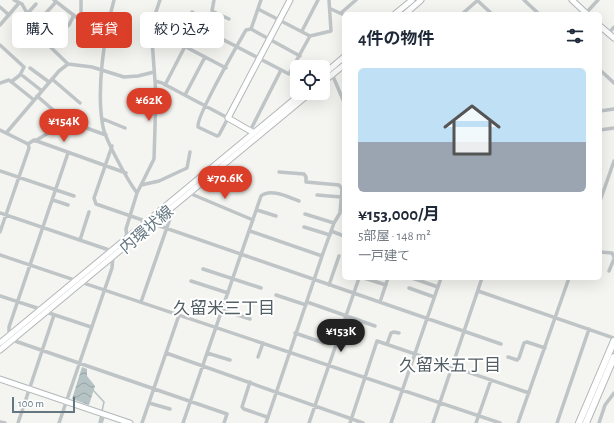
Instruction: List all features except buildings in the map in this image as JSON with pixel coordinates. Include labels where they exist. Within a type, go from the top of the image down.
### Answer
[{"type":"highway","points":[[579,423],[614,340]]},
{"type":"highway","points":[[586,423],[614,357]]},
{"type":"street","points":[[14,0],[19,3],[26,12]]},
{"type":"street","points":[[46,12],[55,1],[76,17],[81,15],[81,0]]},
{"type":"street","points":[[114,0],[110,13],[101,79],[103,119],[106,135],[137,193]]},
{"type":"street","points":[[127,238],[125,232],[137,193],[154,160],[156,118],[151,26],[160,0]]},
{"type":"street","points":[[214,0],[212,11],[229,19]]},
{"type":"street","points":[[251,29],[261,0]]},
{"type":"street","points":[[290,0],[280,20],[269,39],[219,135],[217,136],[198,127],[197,124],[246,30],[251,29],[269,39],[300,56]]},
{"type":"street","points":[[302,31],[318,0]]},
{"type":"street","points":[[258,9],[310,36],[331,31],[331,9],[329,0]]},
{"type":"street","points":[[345,12],[356,0]]},
{"type":"street","points":[[397,12],[412,0]]},
{"type":"street","points":[[407,12],[422,0]]},
{"type":"street","points":[[464,12],[478,0],[490,12]]},
{"type":"street","points":[[524,0],[537,12]]},
{"type":"street","points":[[572,0],[584,12]]},
{"type":"street","points":[[588,12],[598,0]]},
{"type":"street","points":[[0,25],[19,3]]},
{"type":"street","points":[[29,12],[36,4]]},
{"type":"street","points":[[0,7],[9,15]]},
{"type":"street","points":[[331,9],[342,14]]},
{"type":"street","points":[[68,26],[74,15]]},
{"type":"street","points":[[609,33],[614,27]]},
{"type":"street","points":[[602,28],[614,38]]},
{"type":"street","points":[[298,60],[310,36]]},
{"type":"street","points":[[224,40],[290,73]]},
{"type":"street","points":[[0,45],[24,67],[20,75],[11,82]]},
{"type":"street","points":[[50,48],[68,64],[102,70],[124,77],[138,76],[154,72]]},
{"type":"street","points":[[165,84],[183,48]]},
{"type":"street","points":[[188,48],[226,68]]},
{"type":"street","points":[[185,95],[205,57]]},
{"type":"street","points":[[330,72],[342,59]]},
{"type":"street","points":[[7,132],[50,81],[68,64]]},
{"type":"street","points":[[330,72],[342,66]]},
{"type":"street","points":[[30,68],[80,103]]},
{"type":"street","points":[[155,81],[165,84],[252,132],[281,70]]},
{"type":"street","points":[[330,72],[342,98]]},
{"type":"street","points":[[602,74],[614,83]]},
{"type":"street","points":[[23,76],[42,91]]},
{"type":"street","points":[[0,83],[9,80],[34,100]]},
{"type":"street","points":[[37,96],[59,115]]},
{"type":"street","name":"内環状線","points":[[1,340],[11,337],[46,312],[252,132],[293,100]]},
{"type":"street","name":"内環状線","points":[[0,350],[11,337],[40,309],[76,280],[113,254],[127,238],[189,193],[302,100]]},
{"type":"street","points":[[602,111],[614,109]]},
{"type":"street","points":[[28,144],[55,129],[67,115]]},
{"type":"street","points":[[103,119],[125,128]]},
{"type":"street","points":[[75,124],[106,135]]},
{"type":"street","points":[[602,130],[614,128]]},
{"type":"street","points":[[0,130],[7,132],[28,144]]},
{"type":"street","points":[[35,141],[126,173]]},
{"type":"street","points":[[0,230],[29,148],[28,144]]},
{"type":"street","points":[[112,146],[94,200],[96,204],[501,344]]},
{"type":"street","points":[[141,185],[159,182],[187,168],[190,152]]},
{"type":"street","points":[[68,153],[44,228],[9,327],[11,337],[42,351],[227,414],[224,423]]},
{"type":"street","points":[[602,196],[612,174],[614,161]]},
{"type":"street","points":[[0,171],[74,196]]},
{"type":"street","points":[[266,423],[330,233],[340,212],[342,189],[339,185],[306,182],[306,177],[304,174],[279,172]]},
{"type":"street","points":[[189,193],[253,220]]},
{"type":"street","points":[[184,423],[261,196],[265,193],[275,193],[299,201]]},
{"type":"street","points":[[318,196],[341,197]]},
{"type":"street","points":[[53,200],[68,205]]},
{"type":"street","points":[[257,210],[276,216]]},
{"type":"street","points":[[80,240],[89,212]]},
{"type":"street","points":[[0,213],[80,240],[113,254],[112,268],[78,363],[59,423]]},
{"type":"street","points":[[140,302],[172,213]]},
{"type":"street","points":[[305,214],[334,223]]},
{"type":"street","points":[[304,227],[342,236]]},
{"type":"street","points":[[250,231],[322,256]]},
{"type":"street","points":[[602,252],[612,253],[614,258],[608,271]]},
{"type":"street","points":[[0,255],[500,423]]},
{"type":"street","points":[[329,285],[339,256]]},
{"type":"street","points":[[203,269],[262,288]]},
{"type":"street","points":[[309,423],[357,280]]},
{"type":"street","points":[[370,280],[386,286]]},
{"type":"street","points":[[380,302],[388,280]]},
{"type":"street","points":[[418,280],[438,287]]},
{"type":"street","points":[[392,423],[426,318],[440,280]]},
{"type":"street","points":[[433,423],[481,280]]},
{"type":"street","points":[[518,423],[568,280]]},
{"type":"street","points":[[191,281],[228,293]]},
{"type":"street","points":[[409,288],[434,297]]},
{"type":"street","points":[[478,291],[589,329],[614,340]]},
{"type":"street","points":[[276,295],[306,303],[375,326]]},
{"type":"street","points":[[0,296],[40,309]]},
{"type":"street","points":[[222,310],[248,319],[252,304]]},
{"type":"street","points":[[46,312],[91,327]]},
{"type":"street","points":[[18,423],[54,315]]},
{"type":"street","points":[[142,423],[179,315]]},
{"type":"street","points":[[557,423],[589,329]]},
{"type":"street","points":[[296,333],[324,343]]},
{"type":"street","points":[[387,344],[391,333],[399,333]]},
{"type":"street","points":[[351,421],[377,341],[529,393]]},
{"type":"street","points":[[508,357],[517,360],[524,343],[527,342],[544,348]]},
{"type":"street","points":[[258,357],[263,343]]},
{"type":"street","points":[[166,353],[315,405],[351,421],[363,423]]},
{"type":"street","points":[[208,353],[230,360]]},
{"type":"street","points":[[0,379],[130,423]]},
{"type":"street","points":[[476,423],[491,380]]},
{"type":"street","points":[[250,382],[242,407],[268,417]]},
{"type":"street","points":[[599,423],[605,405],[614,393]]},
{"type":"street","points":[[149,403],[170,409]]},
{"type":"street","points":[[101,423],[104,414]]},
{"type":"street","points":[[0,422],[5,423]]},
{"type":"water","points":[[82,367],[87,369],[87,376],[95,386],[89,405],[72,399]]},
{"type":"waterway","points":[[93,390],[104,402],[102,411]]},
{"type":"waterway","points":[[99,423],[101,415]]},
{"type":"district","name":"久留米三丁目","points":[[224,308]]},
{"type":"district","name":"久留米五丁目","points":[[450,365]]}]
